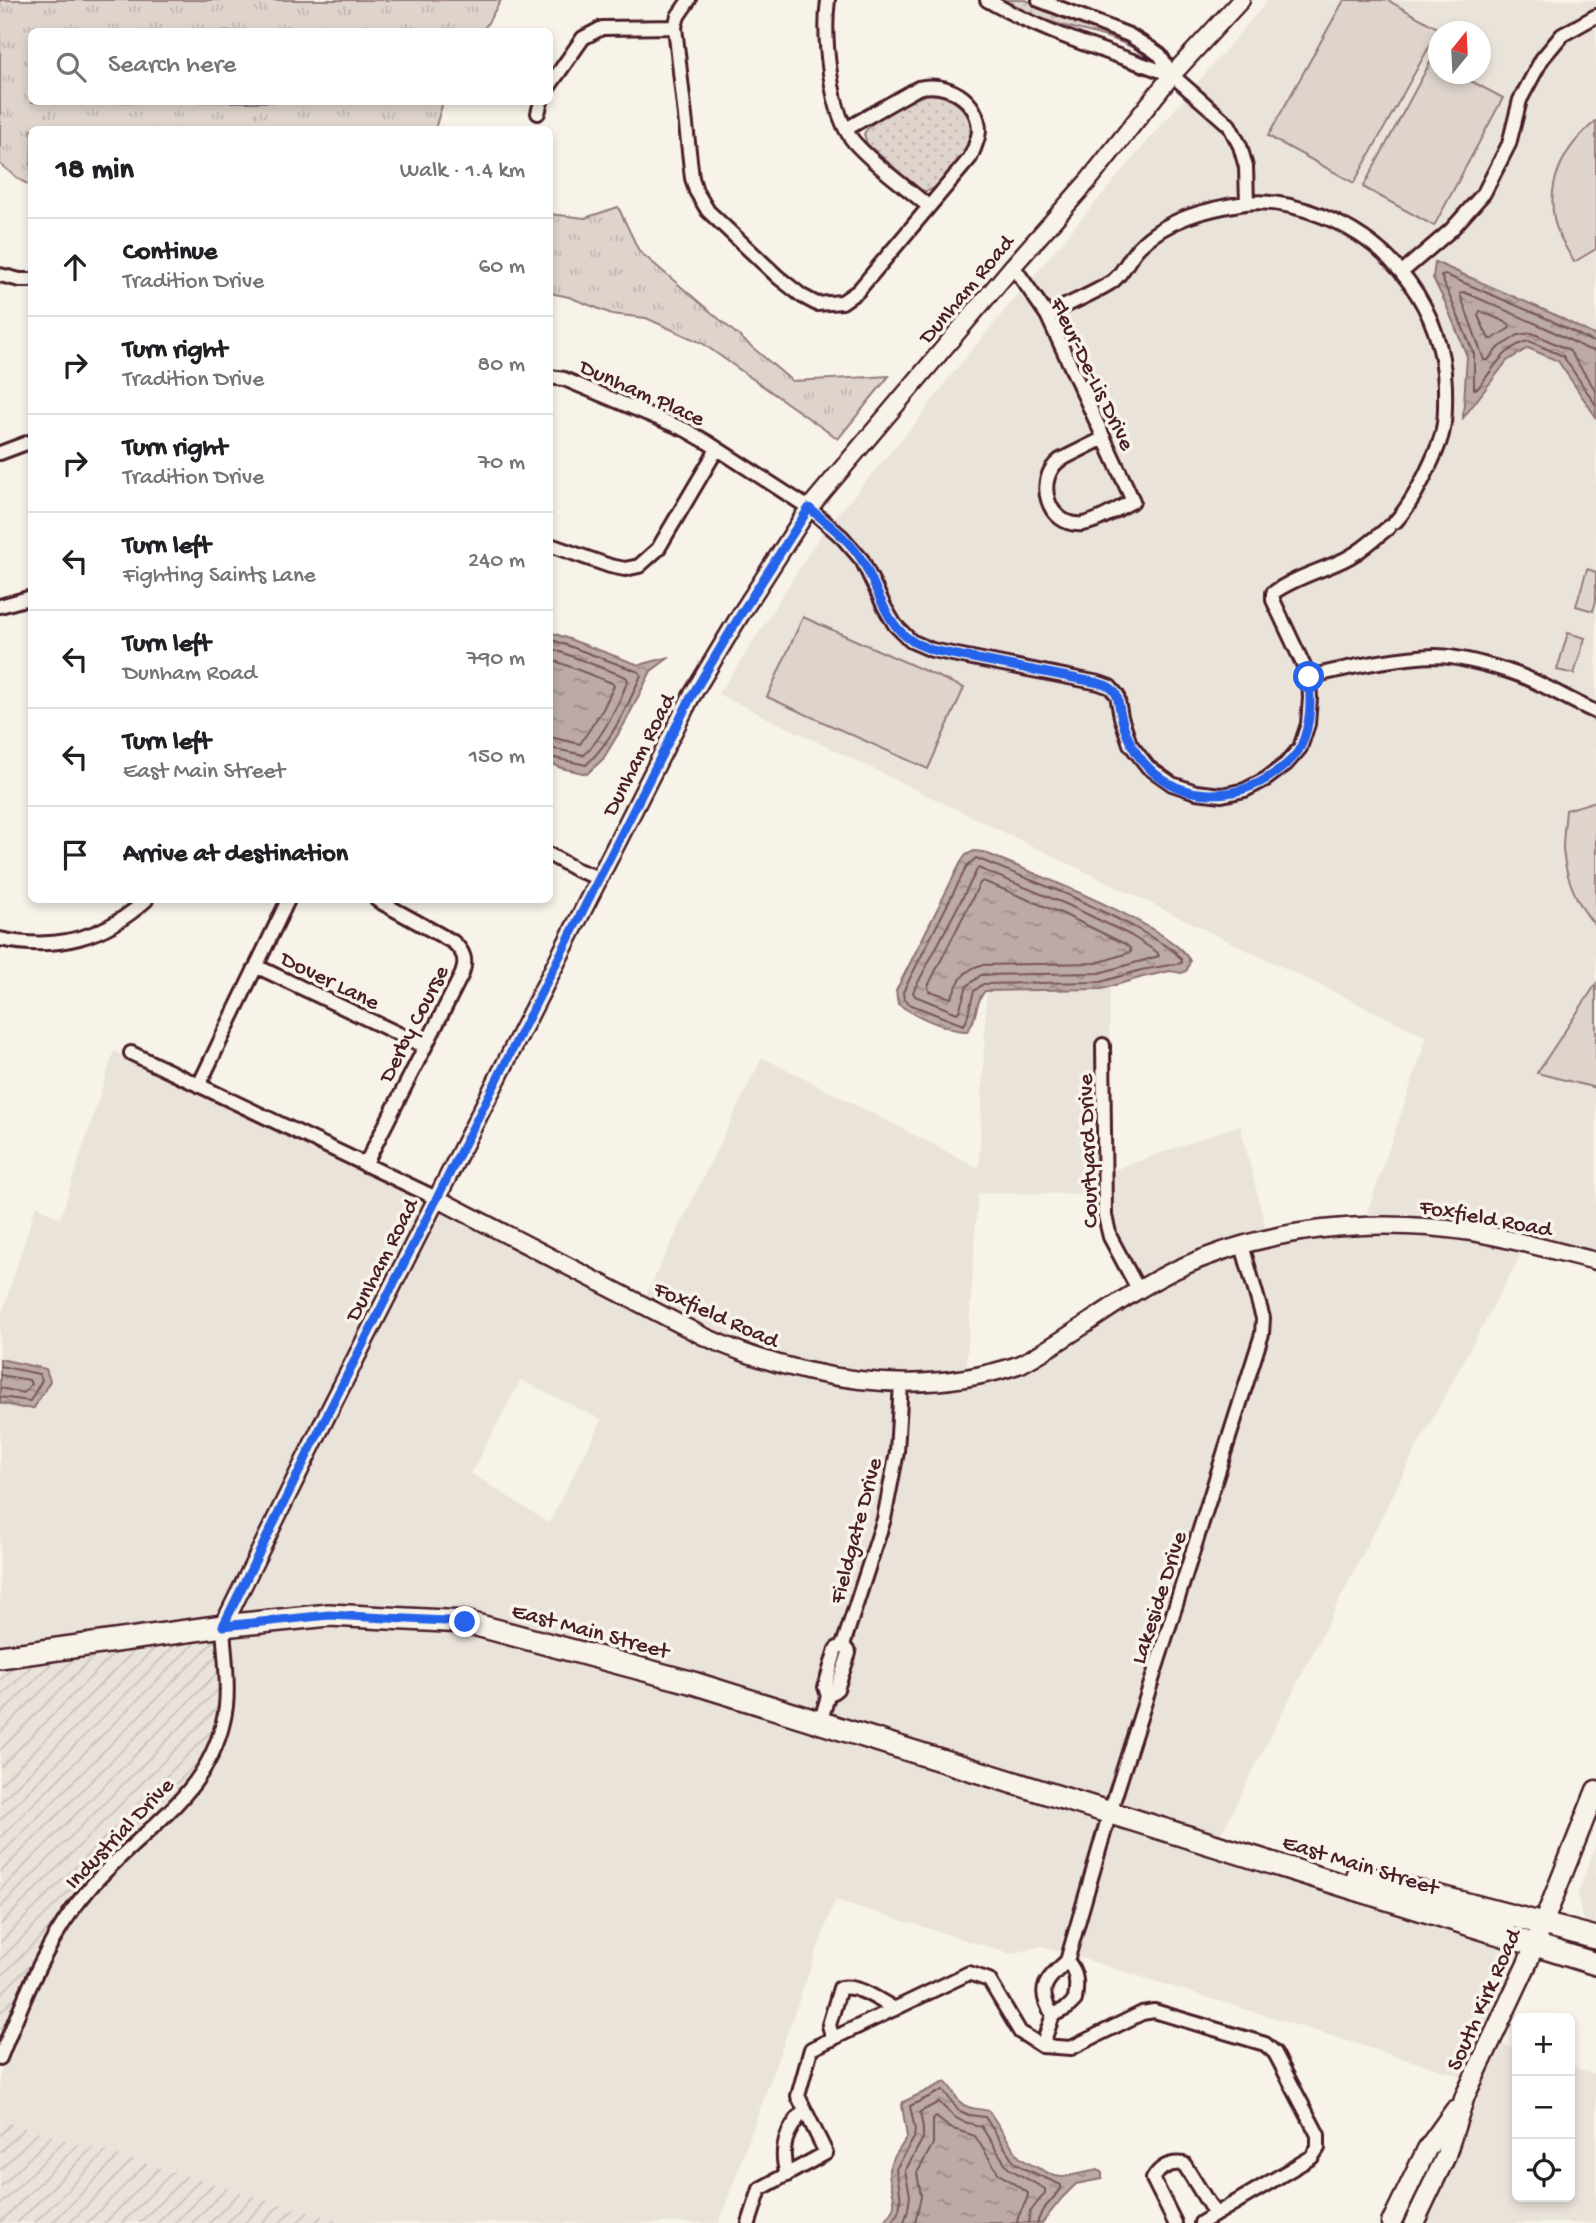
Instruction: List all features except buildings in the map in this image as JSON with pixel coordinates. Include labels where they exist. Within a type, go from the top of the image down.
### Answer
[{"type":"main road","name":"East Main Street","points":[[0,1657],[223,1626],[329,1615],[465,1622],[690,1682],[1596,1964]]},
{"type":"main road","name":"South Kirk Road","points":[[1414,2223],[1445,2158],[1465,2096],[1535,1944],[1596,1790]]},
{"type":"main road","name":"East Main Street","points":[[1110,1812],[1596,1938]]},
{"type":"main road","name":"South Kirk Road","points":[[1391,2223],[1427,2149],[1465,2096]]},
{"type":"street","points":[[688,0],[675,27],[688,158],[696,191],[708,211],[753,254],[802,296],[817,304],[842,302],[858,291],[970,158],[979,130],[968,102],[960,94],[940,86],[918,88],[846,129]]},
{"type":"street","points":[[828,0],[825,22],[840,117],[852,139],[863,151],[928,206]]},
{"type":"street","points":[[987,0],[1059,34],[1172,75]]},
{"type":"street","points":[[1039,0],[1142,42],[1160,55],[1172,75],[1229,125],[1240,146],[1246,167],[1247,203]]},
{"type":"street","name":"Dunham Road","points":[[223,1626],[436,1198],[691,697],[739,617],[809,508],[1089,180],[1172,75],[1241,0]]},
{"type":"street","points":[[1402,272],[1451,230],[1484,193],[1509,144],[1520,100],[1542,59],[1562,36],[1596,16]]},
{"type":"street","points":[[553,81],[583,38],[601,28],[675,27]]},
{"type":"street","points":[[1046,314],[1112,281],[1138,248],[1158,231],[1180,219],[1247,203],[1285,203],[1343,224],[1374,244],[1402,272],[1436,330],[1444,373],[1446,402],[1443,429],[1436,453],[1408,506],[1392,524],[1358,552],[1341,562],[1294,580],[1273,593],[1273,600],[1309,677],[1338,670],[1439,656],[1495,667],[1528,678],[1596,712]]},
{"type":"street","name":"Fleur-De-Lis Drive","points":[[1013,266],[1046,314],[1104,438],[1133,501],[1082,524],[1062,519],[1049,505],[1045,485],[1053,465],[1104,438]]},
{"type":"street","points":[[0,276],[28,280]]},
{"type":"street","name":"Dunham Place","points":[[553,377],[564,379],[686,430],[809,508],[842,537],[862,560],[895,625],[911,641],[932,650],[1110,687],[1117,695],[1130,744],[1148,767],[1172,784],[1196,792],[1222,795],[1245,790],[1286,764],[1300,748],[1308,724],[1309,677]]},
{"type":"street","points":[[0,453],[28,443]]},
{"type":"street","name":"Dunham Place","points":[[553,546],[610,566],[625,569],[639,566],[658,549],[717,449]]},
{"type":"street","points":[[0,606],[28,598]]},
{"type":"street","points":[[553,857],[599,878]]},
{"type":"street","points":[[0,939],[40,945],[69,940],[96,933],[115,924],[142,903]]},
{"type":"street","points":[[199,1085],[287,903]]},
{"type":"street","name":"Derby Course","points":[[365,1165],[462,975],[465,958],[453,942],[382,903]]},
{"type":"street","name":"Dover Lane","points":[[258,967],[424,1046]]},
{"type":"street","name":"Courtyard Drive","points":[[1103,1045],[1105,1216],[1110,1237],[1139,1291]]},
{"type":"street","name":"Foxfield Road","points":[[131,1054],[436,1198],[731,1349],[803,1371],[836,1377],[901,1383],[964,1379],[994,1373],[1021,1364],[1043,1352],[1176,1270],[1242,1245],[1324,1228],[1414,1226],[1473,1233],[1596,1261]]},
{"type":"street","name":"Lakeside Drive","points":[[1053,2015],[1044,1998],[1045,1986],[1053,1973],[1067,1961],[1110,1812],[1262,1334],[1263,1318],[1242,1245]]},
{"type":"street","name":"Fieldgate Drive","points":[[820,1723],[828,1696],[837,1689],[849,1653],[843,1645],[884,1519],[897,1452],[901,1383]]},
{"type":"street","name":"Industrial Drive","points":[[0,2058],[30,1984],[57,1933],[87,1890],[117,1858],[184,1798],[204,1770],[218,1739],[226,1704],[223,1626]]},
{"type":"street","points":[[1042,2046],[1053,2015],[1067,2008],[1075,2000],[1075,1973],[1067,1961]]},
{"type":"street","points":[[749,2223],[760,2189],[826,2153],[798,2096],[811,2049],[969,1973],[989,1980],[1020,2032],[1042,2046],[1071,2048],[1142,2013],[1154,2011],[1265,2044],[1275,2053],[1318,2135],[1318,2148],[1312,2157],[1201,2223]]},
{"type":"street","points":[[833,2039],[829,2025],[840,1988],[857,1990],[895,2008]]},
{"type":"street","points":[[786,2175],[782,2159],[783,2147],[794,2121],[805,2110]]},
{"type":"street","points":[[1175,2223],[1153,2179],[1157,2171],[1174,2163],[1184,2164],[1215,2214]]},
{"type":"shaded area","points":[[1268,0],[1596,0],[1596,1252],[1522,1235],[1424,1218],[1365,1219],[1427,1037],[718,694],[821,534],[918,420],[948,379]]},
{"type":"shaded area","points":[[987,977],[1110,979],[1108,1172],[1240,1125],[1267,1233],[1132,1290],[1104,1236],[1098,1194],[978,1193],[966,1374],[904,1378],[851,1374],[765,1356],[643,1301],[762,1057],[979,1168]]},
{"type":"shaded area","points":[[114,1051],[428,1200],[219,1620],[0,1653],[0,1320],[36,1205],[60,1219]]},
{"type":"shaded area","points":[[439,1204],[755,1363],[798,1377],[897,1386],[893,1450],[879,1513],[818,1716],[465,1617],[231,1620]],"holes":[[[521,1380],[602,1420],[549,1523],[471,1473]]]},
{"type":"shaded area","points":[[1392,1229],[1479,1238],[1525,1247],[1415,1451],[1221,1834],[1108,1806],[826,1720],[898,1488],[908,1389],[983,1382],[1178,1274],[1248,1248],[1324,1232]]},
{"type":"shaded area","points":[[329,1620],[466,1629],[726,1700],[1527,1949],[1463,2077],[1042,1946],[1011,1954],[835,1900],[719,2223],[345,2223],[0,2120],[0,2074],[47,1958],[90,1894],[120,1862],[187,1801],[208,1771],[222,1739],[232,1705],[223,1626]]},
{"type":"shaded area","points":[[217,1631],[221,1703],[213,1740],[200,1766],[181,1793],[85,1887],[0,2045],[0,1661]]},
{"type":"shaded area","points":[[1596,1843],[1596,1928],[1582,1918],[1578,1894]]},
{"type":"shaded area","points":[[1497,2043],[1512,2048],[1512,2202],[1575,2202],[1575,2068],[1596,2074],[1596,2223],[1415,2223]]},
{"type":"shaded area","points":[[0,2120],[345,2223],[0,2223]]},
{"type":"green space","points":[[0,0],[501,0],[485,28],[28,28],[28,105],[442,105],[436,126],[28,126],[28,184],[0,164]]},
{"type":"green space","points":[[999,0],[1026,0],[1070,20],[1122,38],[1155,58],[1153,60],[1113,39],[1033,16]]},
{"type":"green space","points":[[1344,0],[1387,0],[1428,23],[1428,49],[1354,183],[1268,136]]},
{"type":"green space","points":[[1428,66],[1428,84],[1477,84],[1503,98],[1434,226],[1363,187]]},
{"type":"green space","points":[[929,94],[948,98],[963,109],[971,125],[972,135],[967,150],[952,170],[934,188],[926,191],[919,189],[867,144],[864,134],[883,116]]},
{"type":"green space","points":[[1596,121],[1596,249],[1574,262],[1555,223],[1555,179],[1567,153]]},
{"type":"green space","points":[[618,207],[639,251],[792,381],[889,376],[838,439],[702,343],[646,318],[612,314],[553,294],[553,214],[585,218]]},
{"type":"green space","points":[[1587,569],[1596,572],[1596,601],[1593,611],[1576,606]]},
{"type":"green space","points":[[803,617],[964,688],[928,769],[767,697]]},
{"type":"green space","points":[[1568,633],[1585,638],[1574,674],[1557,670]]},
{"type":"green space","points":[[1596,801],[1596,926],[1573,890],[1563,849],[1566,810]]},
{"type":"green space","points":[[1596,984],[1596,1088],[1537,1073]]},
{"type":"water","points":[[1435,262],[1596,336],[1596,417],[1558,361],[1528,348],[1507,361],[1463,418],[1467,356],[1433,278]]},
{"type":"water","points":[[553,633],[639,665],[670,657],[651,671],[603,759],[587,774],[553,764]]},
{"type":"water","points":[[974,851],[1030,871],[1128,916],[1178,947],[1190,961],[1187,970],[1182,973],[1170,971],[1143,977],[1102,989],[985,991],[967,1031],[941,1026],[912,1013],[898,1004],[896,991],[961,862],[966,855]]},
{"type":"water","points":[[0,1359],[46,1369],[50,1381],[34,1408],[0,1403]]},
{"type":"water","points":[[945,2082],[963,2105],[989,2111],[1019,2157],[1028,2163],[1054,2176],[1063,2177],[1098,2170],[1102,2173],[1102,2179],[1076,2184],[1042,2223],[881,2223],[888,2217],[894,2205],[889,2168],[907,2137],[903,2102]]},
{"type":"route","points":[[465,1622],[329,1615],[223,1626],[691,697],[809,508],[842,537],[862,560],[895,625],[911,641],[932,650],[1110,687],[1117,695],[1130,744],[1148,767],[1172,784],[1196,792],[1222,795],[1245,790],[1286,764],[1300,748],[1308,724],[1309,677]]}]
